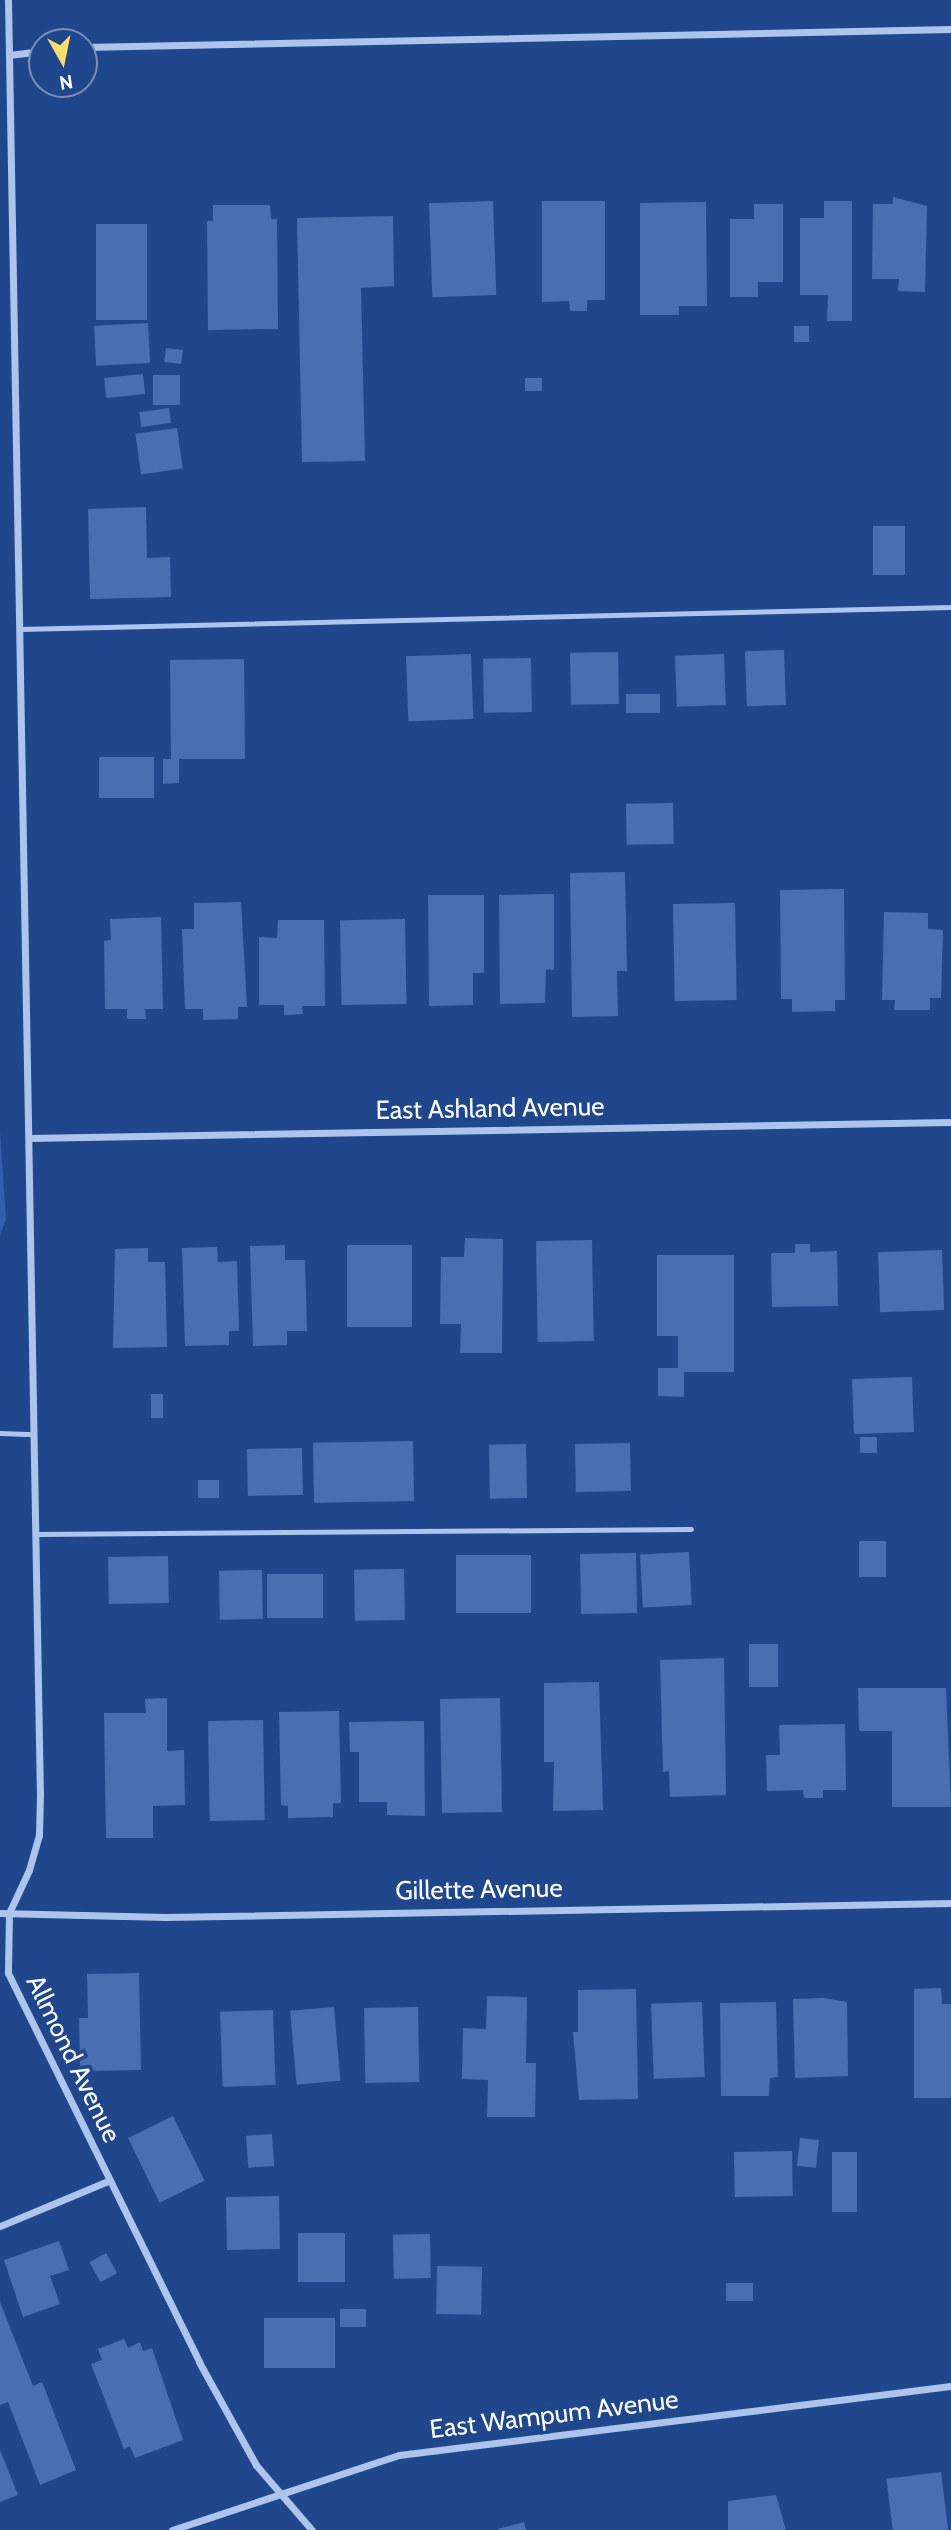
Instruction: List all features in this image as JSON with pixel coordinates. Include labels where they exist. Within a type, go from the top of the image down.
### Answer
[{"type":"street","name":"Allmond Avenue","points":[[9,0],[36,1534],[38,1835],[4,1913],[5,1941],[17,1998],[199,2362],[256,2465],[312,2530]]},
{"type":"street","points":[[98,47],[951,29]]},
{"type":"street","points":[[9,55],[28,53]]},
{"type":"street","name":"East Ashland Avenue","points":[[29,1138],[951,1122]]},
{"type":"street","name":"Gillette Avenue","points":[[4,1913],[165,1917],[951,1903]]},
{"type":"street","points":[[0,2226],[108,2181]]},
{"type":"street","name":"East Wampum Avenue","points":[[172,2530],[280,2492],[399,2455],[951,2386]]},
{"type":"lane","points":[[0,56],[9,55]]},
{"type":"lane","points":[[20,629],[951,607]]},
{"type":"lane","points":[[0,1433],[34,1434]]},
{"type":"lane","points":[[36,1534],[691,1529]]},
{"type":"shaded area","points":[[0,1131],[6,1219],[0,1235]]},
{"type":"building","points":[[893,197],[927,206],[925,292],[898,291],[899,279],[872,279],[873,204],[893,204]]},
{"type":"building","points":[[493,201],[496,295],[432,297],[429,203]]},
{"type":"building","points":[[542,201],[605,201],[605,300],[587,300],[587,311],[570,311],[569,301],[542,302]]},
{"type":"building","points":[[824,201],[852,201],[852,321],[827,321],[828,295],[800,295],[800,218],[824,218]]},
{"type":"building","points":[[706,202],[707,306],[679,306],[679,315],[640,315],[640,203]]},
{"type":"building","points":[[754,204],[783,204],[783,282],[758,282],[758,297],[730,297],[730,219],[754,219]]},
{"type":"building","points":[[213,205],[270,205],[271,219],[277,219],[278,329],[208,330],[207,221],[213,221]]},
{"type":"building","points":[[393,216],[394,286],[361,288],[365,461],[302,462],[297,218]]},
{"type":"building","points":[[96,224],[147,224],[147,320],[96,320]]},
{"type":"building","points":[[148,323],[150,363],[96,366],[94,326]]},
{"type":"building","points":[[794,326],[809,326],[809,342],[794,342]]},
{"type":"building","points":[[166,348],[183,350],[181,364],[164,362]]},
{"type":"building","points":[[143,374],[145,394],[106,398],[104,378]]},
{"type":"building","points":[[153,375],[180,375],[180,405],[153,405]]},
{"type":"building","points":[[525,378],[542,378],[542,391],[525,391]]},
{"type":"building","points":[[169,408],[171,423],[141,427],[139,412]]},
{"type":"building","points":[[177,428],[183,469],[141,474],[135,434]]},
{"type":"building","points":[[146,507],[147,558],[170,557],[171,597],[90,599],[88,509]]},
{"type":"building","points":[[873,526],[905,526],[905,575],[873,575]]},
{"type":"building","points":[[784,650],[786,705],[747,706],[745,651]]},
{"type":"building","points":[[618,652],[619,704],[571,705],[570,653]]},
{"type":"building","points":[[471,654],[473,719],[408,721],[406,656]]},
{"type":"building","points":[[724,654],[726,705],[677,707],[675,656]]},
{"type":"building","points":[[531,658],[532,712],[484,713],[483,659]]},
{"type":"building","points":[[244,659],[245,759],[179,759],[179,783],[163,784],[163,759],[171,759],[170,660]]},
{"type":"building","points":[[626,694],[660,694],[660,713],[626,713]]},
{"type":"building","points":[[99,757],[154,757],[154,798],[99,798]]},
{"type":"building","points":[[673,803],[674,844],[627,845],[626,804]]},
{"type":"building","points":[[625,872],[627,971],[617,971],[618,1016],[572,1017],[570,873]]},
{"type":"building","points":[[844,889],[845,1000],[835,1000],[835,1011],[792,1012],[792,999],[781,999],[780,890]]},
{"type":"building","points":[[554,894],[554,970],[546,969],[545,1003],[500,1004],[499,895]]},
{"type":"building","points":[[428,895],[484,895],[484,973],[473,973],[473,1005],[429,1006]]},
{"type":"building","points":[[241,902],[247,1007],[238,1007],[238,1019],[203,1020],[203,1009],[185,1009],[182,929],[194,929],[194,903]]},
{"type":"building","points":[[735,903],[737,1000],[675,1001],[673,904]]},
{"type":"building","points":[[884,912],[928,913],[928,929],[943,930],[941,998],[930,998],[930,1010],[894,1010],[895,1000],[882,1000]]},
{"type":"building","points":[[161,917],[163,1009],[145,1009],[146,1019],[127,1019],[127,1009],[105,1009],[104,941],[111,940],[110,919]]},
{"type":"building","points":[[405,919],[406,1004],[341,1005],[340,920]]},
{"type":"building","points":[[278,920],[324,920],[325,1006],[302,1006],[303,1014],[284,1015],[284,1005],[259,1005],[259,937],[277,938]]},
{"type":"building","points":[[465,1238],[503,1239],[502,1353],[460,1353],[461,1324],[440,1324],[441,1257],[464,1257]]},
{"type":"building","points":[[592,1240],[594,1341],[538,1342],[536,1241]]},
{"type":"building","points":[[795,1244],[810,1244],[810,1252],[837,1251],[838,1306],[772,1307],[771,1253],[795,1253]]},
{"type":"building","points":[[285,1245],[285,1260],[305,1260],[307,1331],[287,1331],[287,1345],[253,1346],[250,1246]]},
{"type":"building","points":[[347,1245],[412,1245],[412,1327],[347,1327]]},
{"type":"building","points":[[217,1247],[218,1262],[237,1261],[239,1331],[229,1331],[229,1345],[185,1346],[182,1248]]},
{"type":"building","points":[[148,1248],[148,1262],[165,1262],[167,1347],[113,1348],[115,1249]]},
{"type":"building","points":[[942,1250],[944,1310],[880,1312],[878,1252]]},
{"type":"building","points":[[657,1255],[734,1255],[734,1372],[684,1372],[684,1397],[658,1396],[658,1368],[678,1368],[678,1336],[657,1336]]},
{"type":"building","points":[[912,1377],[914,1432],[854,1434],[852,1379]]},
{"type":"building","points":[[151,1394],[163,1394],[163,1418],[151,1418]]},
{"type":"building","points":[[860,1437],[877,1437],[877,1453],[860,1453]]},
{"type":"building","points":[[413,1441],[414,1501],[314,1503],[313,1443]]},
{"type":"building","points":[[630,1443],[631,1491],[576,1492],[575,1444]]},
{"type":"building","points":[[526,1444],[527,1498],[490,1499],[489,1445]]},
{"type":"building","points":[[302,1448],[303,1495],[248,1496],[247,1449]]},
{"type":"building","points":[[198,1480],[219,1480],[219,1498],[198,1498]]},
{"type":"building","points":[[859,1541],[886,1541],[886,1577],[859,1577]]},
{"type":"building","points":[[689,1552],[692,1605],[643,1607],[640,1555]]},
{"type":"building","points":[[636,1553],[637,1613],[581,1614],[580,1554]]},
{"type":"building","points":[[456,1555],[531,1555],[531,1613],[456,1613]]},
{"type":"building","points":[[168,1556],[169,1603],[109,1604],[108,1557]]},
{"type":"building","points":[[404,1569],[405,1620],[355,1621],[354,1570]]},
{"type":"building","points":[[262,1570],[263,1619],[220,1620],[219,1571]]},
{"type":"building","points":[[267,1574],[323,1574],[323,1618],[267,1618]]},
{"type":"building","points":[[749,1644],[778,1644],[778,1687],[749,1687]]},
{"type":"building","points":[[724,1658],[726,1795],[670,1797],[669,1771],[663,1772],[660,1660]]},
{"type":"building","points":[[599,1682],[603,1810],[553,1811],[554,1762],[544,1762],[544,1683]]},
{"type":"building","points":[[858,1688],[946,1688],[951,1807],[892,1807],[892,1731],[859,1731]]},
{"type":"building","points":[[167,1698],[167,1751],[184,1750],[185,1805],[153,1806],[153,1838],[106,1838],[104,1713],[146,1713],[145,1699]]},
{"type":"building","points":[[500,1698],[502,1812],[442,1813],[440,1699]]},
{"type":"building","points":[[339,1711],[341,1803],[333,1803],[333,1817],[288,1818],[288,1806],[281,1805],[279,1712]]},
{"type":"building","points":[[263,1720],[265,1820],[210,1821],[208,1721]]},
{"type":"building","points":[[424,1721],[425,1816],[387,1815],[387,1802],[359,1802],[359,1752],[350,1752],[349,1722]]},
{"type":"building","points":[[845,1724],[846,1790],[823,1790],[823,1798],[804,1798],[803,1790],[767,1791],[766,1755],[780,1755],[779,1725]]},
{"type":"building","points":[[139,1973],[141,2070],[80,2071],[79,2018],[88,2018],[87,1974]]},
{"type":"building","points":[[941,1988],[942,2004],[951,2004],[951,2098],[914,2098],[914,1989]]},
{"type":"building","points":[[636,1989],[638,2099],[579,2100],[573,2032],[578,2032],[578,1990]]},
{"type":"building","points":[[487,1996],[527,1997],[526,2063],[536,2063],[535,2117],[487,2117],[488,2080],[462,2079],[463,2028],[486,2029]]},
{"type":"building","points":[[824,1998],[847,2002],[848,2076],[795,2078],[793,1999]]},
{"type":"building","points":[[702,2002],[705,2077],[654,2079],[651,2004]]},
{"type":"building","points":[[776,2002],[778,2077],[770,2078],[769,2096],[721,2096],[720,2003]]},
{"type":"building","points":[[334,2007],[340,2081],[297,2085],[290,2011]]},
{"type":"building","points":[[418,2007],[419,2082],[365,2083],[364,2008]]},
{"type":"building","points":[[273,2010],[276,2085],[223,2087],[220,2012]]},
{"type":"building","points":[[173,2116],[205,2181],[160,2203],[128,2138]]},
{"type":"building","points":[[272,2134],[274,2166],[248,2168],[246,2136]]},
{"type":"building","points":[[800,2138],[819,2140],[816,2168],[797,2166]]},
{"type":"building","points":[[792,2151],[793,2196],[735,2197],[734,2152]]},
{"type":"building","points":[[832,2152],[857,2152],[857,2212],[832,2212]]},
{"type":"building","points":[[279,2196],[280,2249],[227,2250],[226,2197]]},
{"type":"building","points":[[298,2233],[345,2233],[345,2282],[298,2282]]},
{"type":"building","points":[[430,2234],[431,2278],[394,2279],[393,2235]]},
{"type":"building","points":[[59,2241],[69,2270],[50,2276],[60,2304],[23,2317],[4,2260]]},
{"type":"building","points":[[106,2253],[117,2273],[101,2282],[89,2262]]},
{"type":"building","points":[[437,2266],[482,2267],[481,2315],[436,2314]]},
{"type":"building","points":[[726,2283],[753,2283],[753,2301],[726,2301]]},
{"type":"building","points":[[0,2302],[33,2386],[42,2382],[76,2470],[40,2485],[8,2402],[0,2405]]},
{"type":"building","points":[[340,2309],[366,2309],[366,2327],[340,2327]]},
{"type":"building","points":[[264,2318],[335,2318],[335,2368],[264,2368]]},
{"type":"building","points":[[124,2339],[128,2348],[140,2342],[143,2351],[152,2348],[183,2440],[135,2458],[130,2446],[124,2449],[91,2364],[102,2360],[98,2349]]},
{"type":"building","points":[[0,2450],[18,2495],[0,2502]]},
{"type":"building","points":[[941,2472],[948,2530],[893,2530],[886,2479]]},
{"type":"building","points":[[776,2495],[786,2530],[728,2530],[728,2501]]},
{"type":"building","points":[[524,2522],[526,2530],[498,2530],[498,2529]]}]
